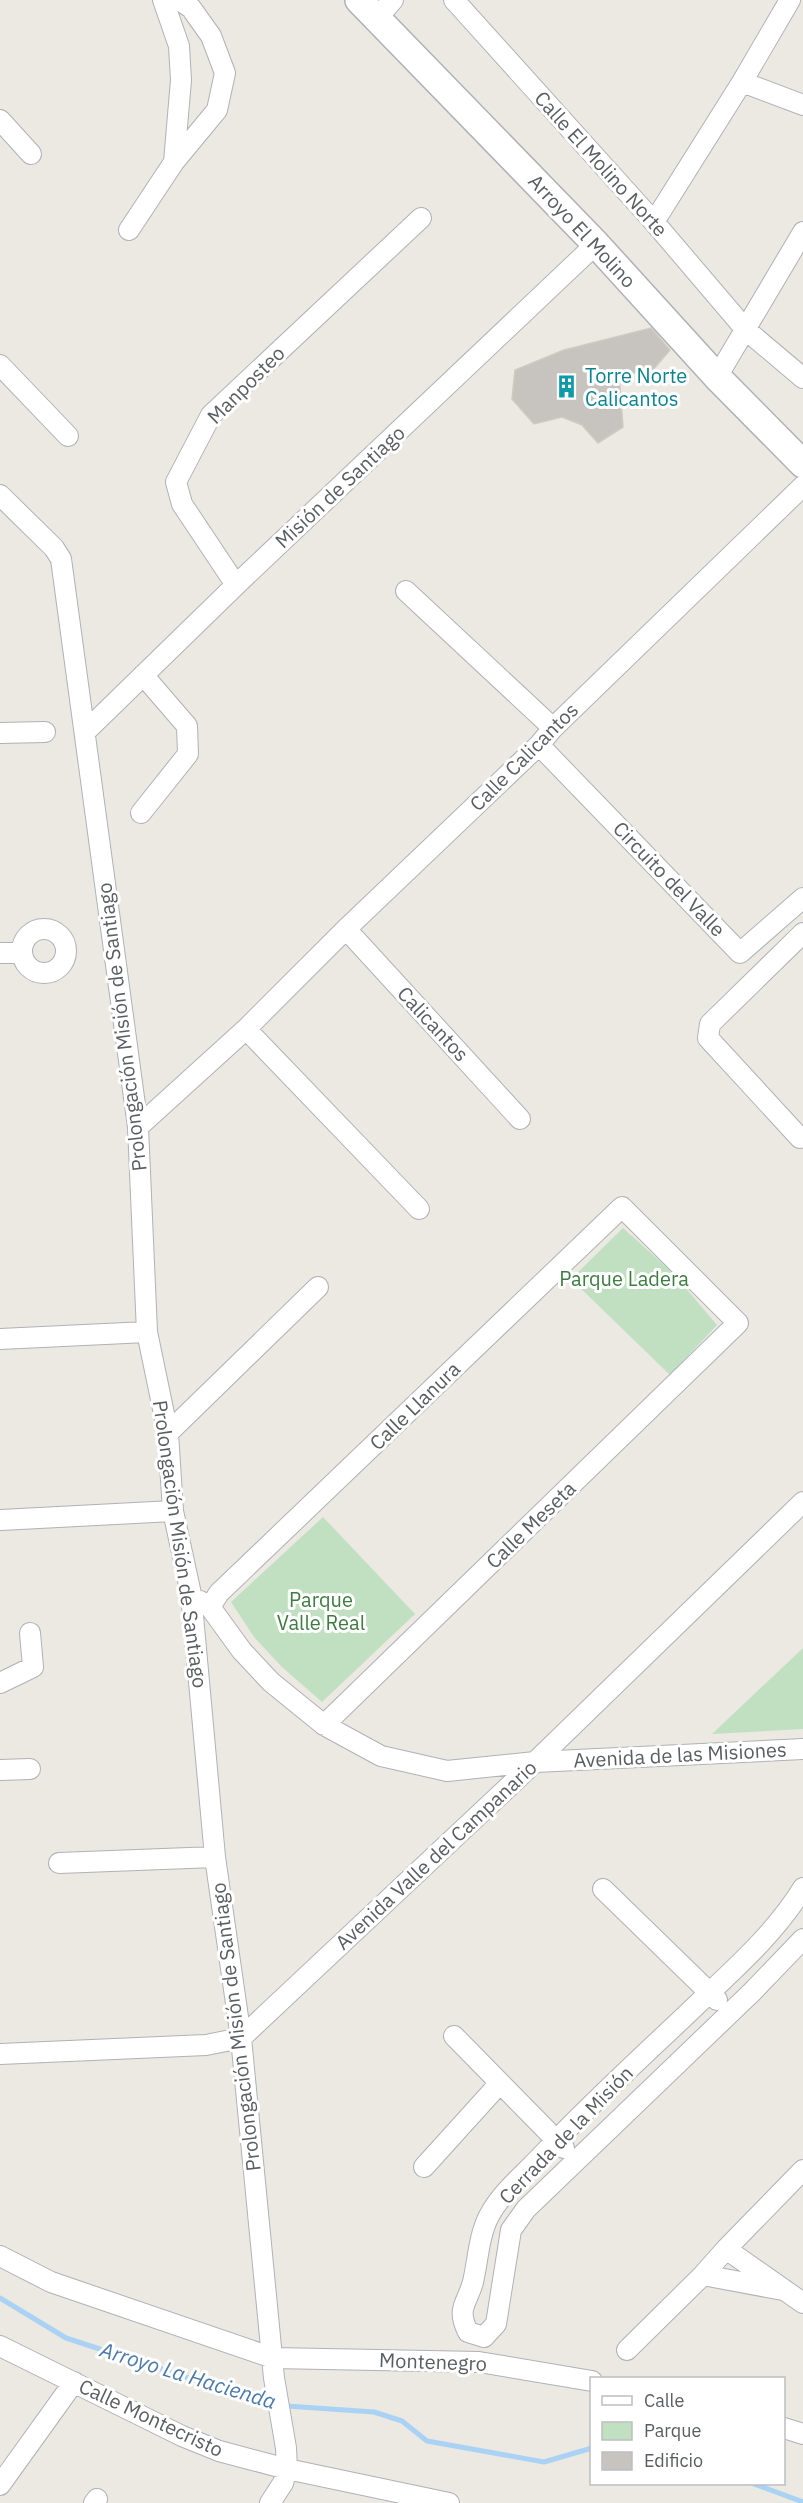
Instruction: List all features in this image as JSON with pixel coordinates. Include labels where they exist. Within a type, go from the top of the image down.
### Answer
[{"type":"street","points":[[163,0],[179,46],[181,80],[174,162]]},
{"type":"street","points":[[129,230],[174,162],[217,110],[225,73],[211,36],[191,8],[179,0]]},
{"type":"street","name":"Calle El Molino Norte","points":[[454,0],[654,222],[746,330],[803,378]]},
{"type":"street","points":[[654,222],[742,82],[790,0]]},
{"type":"street","name":"Arroyo El Molino","points":[[376,6],[717,377],[803,464]]},
{"type":"street","points":[[742,82],[803,105]]},
{"type":"street","points":[[0,120],[31,154]]},
{"type":"street","name":"Manposteo","points":[[236,585],[182,504],[176,482],[186,459],[211,415],[421,218]]},
{"type":"street","points":[[717,377],[803,232]]},
{"type":"street","name":"Misión de Santiago","points":[[86,732],[236,585],[596,244]]},
{"type":"street","points":[[0,365],[68,436]]},
{"type":"street","name":"Calle Calicantos","points":[[138,1127],[246,1029],[803,486]]},
{"type":"street","name":"Prolongación Misión de Santiago","points":[[0,495],[54,548],[61,559],[138,1127],[147,1332],[168,1433],[173,1511],[191,1594],[215,1857],[241,2038],[274,2378],[286,2448],[287,2469]]},
{"type":"street","points":[[406,591],[553,728]]},
{"type":"street","points":[[141,813],[188,754],[187,726],[143,675]]},
{"type":"street","points":[[0,734],[45,732]]},
{"type":"street","name":"Circuito del Valle","points":[[539,745],[740,953],[803,898]]},
{"type":"street","name":"Calicantos","points":[[346,929],[520,1119]]},
{"type":"street","points":[[800,1138],[708,1038],[710,1024],[803,933]]},
{"type":"street","points":[[0,953],[22,953]]},
{"type":"street","points":[[246,1029],[419,1209]]},
{"type":"street","name":"Calle Meseta","points":[[324,1725],[738,1323],[622,1207]]},
{"type":"street","name":"Calle Llanura","points":[[210,1606],[219,1593],[622,1207]]},
{"type":"street","points":[[168,1433],[318,1287]]},
{"type":"street","points":[[0,1339],[147,1332]]},
{"type":"street","name":"Avenida Valle del Campanario","points":[[241,2038],[535,1762],[803,1502]]},
{"type":"street","points":[[1,1520],[173,1511]]},
{"type":"street","name":"Avenida de las Misiones","points":[[191,1594],[210,1606],[242,1651],[270,1682],[324,1725],[381,1756],[447,1771],[535,1762],[803,1749]]},
{"type":"street","points":[[0,1683],[33,1666],[30,1633]]},
{"type":"street","points":[[778,1749],[803,1764]]},
{"type":"street","points":[[0,1770],[30,1769]]},
{"type":"street","points":[[59,1863],[215,1857]]},
{"type":"street","name":"Cerrada de la Misión","points":[[803,1888],[787,1913],[753,1951],[556,2140],[500,2201],[489,2217],[475,2264],[473,2283],[464,2304],[461,2318],[468,2332],[484,2337],[496,2324],[511,2230],[526,2209],[730,2013],[803,1939]]},
{"type":"street","points":[[603,1889],[730,2013]]},
{"type":"street","points":[[454,2036],[577,2160]]},
{"type":"street","points":[[0,2054],[206,2045],[241,2038]]},
{"type":"street","points":[[424,2167],[500,2083]]},
{"type":"street","points":[[627,2350],[704,2275],[726,2249],[803,2170]]},
{"type":"street","points":[[726,2249],[803,2303]]},
{"type":"street","points":[[0,2256],[51,2282],[273,2358]]},
{"type":"street","points":[[704,2275],[783,2290]]},
{"type":"street","name":"Calle Montecristo","points":[[0,2346],[182,2436],[219,2451],[287,2469],[449,2503]]},
{"type":"street","name":"Montenegro","points":[[273,2358],[479,2362],[590,2381]]},
{"type":"street","points":[[0,2485],[74,2382]]},
{"type":"street","points":[[785,2429],[803,2434]]},
{"type":"street","points":[[270,2503],[283,2483],[287,2469]]},
{"type":"green space","name":"Parque Ladera","points":[[623,1228],[672,1272],[717,1325],[670,1375],[571,1279]]},
{"type":"green space","name":"Parque Valle Real","points":[[323,1517],[415,1614],[322,1702],[282,1667],[254,1637],[231,1602]]},
{"type":"green space","points":[[803,1648],[803,1729],[712,1734]]},
{"type":"building","name":"Torre Norte Calicantos","points":[[651,328],[670,350],[651,372],[619,374],[623,427],[598,443],[582,425],[562,417],[534,424],[512,399],[515,370],[564,350]]},
{"type":"waterway","name":"Arroyo La Hacienda","points":[[0,2298],[66,2338],[272,2405],[374,2412],[402,2421],[427,2441],[544,2462],[590,2449]]},
{"type":"waterway","name":"Arroyo La Hacienda","points":[[757,2485],[803,2502]]},
{"type":"place","name":"Torre Norte Calicantos","points":[[567,387]]}]
